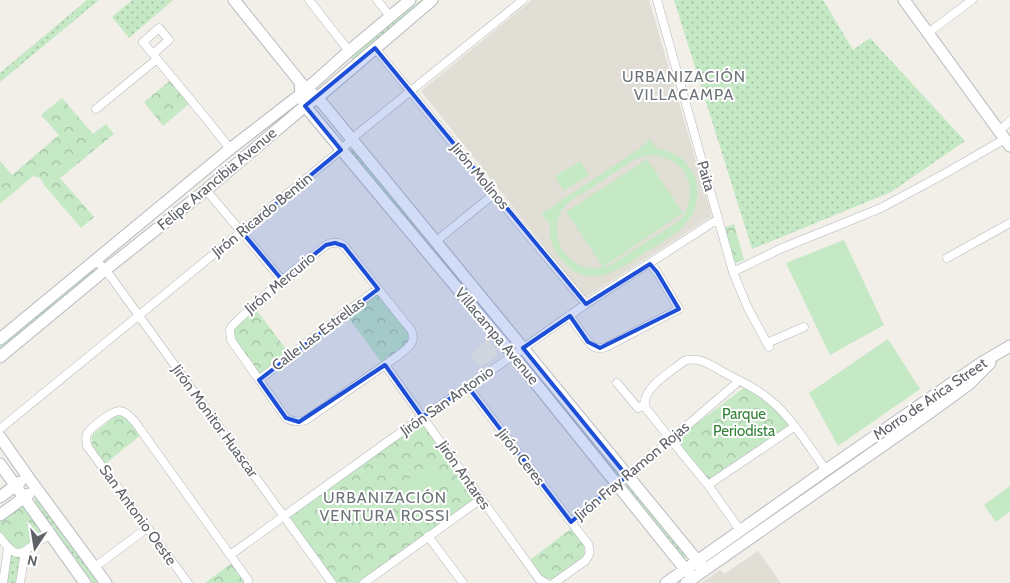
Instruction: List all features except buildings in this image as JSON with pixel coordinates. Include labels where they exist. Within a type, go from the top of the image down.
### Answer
[{"type":"main road","points":[[234,0],[303,88]]},
{"type":"main road","name":"Felipe Arancibia Avenue","points":[[0,339],[410,0]]},
{"type":"main road","name":"Felipe Arancibia Avenue","points":[[0,357],[206,190],[432,0]]},
{"type":"main road","points":[[904,0],[1005,138]]},
{"type":"main road","name":"Villacampa Avenue","points":[[303,88],[317,97],[435,242],[688,577]]},
{"type":"main road","name":"Villacampa Avenue","points":[[303,88],[305,106],[341,150],[627,476],[701,566]]},
{"type":"main road","name":"Morro de Arica Street","points":[[701,566],[924,409],[981,363],[1010,346]]},
{"type":"main road","name":"Morro de Arica Street","points":[[701,566],[740,530],[826,470],[924,409]]},
{"type":"main road","points":[[0,437],[106,583]]},
{"type":"main road","points":[[0,464],[85,583]]},
{"type":"main road","points":[[0,497],[28,477]]},
{"type":"main road","points":[[0,515],[37,489]]},
{"type":"main road","points":[[666,583],[688,577],[701,566]]},
{"type":"street","points":[[309,0],[350,51]]},
{"type":"street","points":[[377,0],[390,16]]},
{"type":"street","points":[[507,0],[514,8]]},
{"type":"street","name":"Jirón Ricardo Bentin","points":[[0,429],[524,0]]},
{"type":"street","name":"Paita","points":[[657,0],[733,272],[747,306],[768,345],[804,327]]},
{"type":"street","points":[[928,33],[972,0]]},
{"type":"street","name":"Jirón Molinos","points":[[375,48],[586,304]]},
{"type":"street","points":[[96,109],[155,56],[230,148]]},
{"type":"street","points":[[733,272],[780,249],[880,208],[944,174],[1005,138],[1010,121]]},
{"type":"street","points":[[206,190],[282,280]]},
{"type":"street","points":[[435,242],[494,194]]},
{"type":"street","name":"Jirón San Antonio","points":[[230,555],[422,417],[586,304],[718,219]]},
{"type":"street","points":[[947,258],[1010,223]]},
{"type":"street","name":"Jirón Mercurio","points":[[259,380],[231,340],[230,330],[240,318],[282,280],[326,245],[335,243],[344,246],[378,289]]},
{"type":"street","name":"Jirón Monitor Huascar","points":[[96,260],[139,316],[332,583]]},
{"type":"street","points":[[570,316],[588,342],[593,347],[600,348],[606,347],[679,309],[650,264]]},
{"type":"street","points":[[259,380],[286,418],[299,422],[306,420],[386,365],[408,347],[414,335],[378,289]]},
{"type":"street","name":"Calle Las Estrellas","points":[[259,380],[378,289]]},
{"type":"street","points":[[740,530],[708,485],[670,440],[645,404],[646,396],[651,388],[684,361],[696,359],[708,363],[762,394],[794,426],[826,470]]},
{"type":"street","name":"Jirón Antares","points":[[386,365],[480,499],[539,579],[546,583]]},
{"type":"street","name":"Jirón Fray Ramon Rojas","points":[[573,524],[617,484],[739,381]]},
{"type":"street","points":[[617,383],[637,408],[645,404]]},
{"type":"street","name":"Jirón Ceres","points":[[468,387],[573,524]]},
{"type":"street","name":"San Antonio Oeste","points":[[188,583],[87,446],[86,438],[88,432],[113,412],[120,410],[128,414],[135,422],[230,555]]},
{"type":"street","points":[[708,485],[794,426]]},
{"type":"street","points":[[364,583],[480,499]]},
{"type":"street","points":[[554,583],[588,557],[590,548],[573,524]]},
{"type":"street","points":[[95,567],[147,528]]},
{"type":"street","points":[[428,536],[463,583]]},
{"type":"street","points":[[0,537],[8,548],[13,552],[19,553],[25,552],[43,538],[52,537]]},
{"type":"street","points":[[2,583],[8,548]]},
{"type":"street","points":[[20,583],[25,552]]},
{"type":"street","points":[[230,555],[248,582]]},
{"type":"highlighted area","points":[[375,48],[586,304],[650,264],[657,272],[679,309],[600,348],[588,342],[570,316],[523,348],[627,476],[571,522],[468,387],[422,417],[385,365],[299,422],[286,418],[259,380],[378,289],[344,246],[335,243],[326,245],[282,280],[242,232],[341,150],[305,106]]},
{"type":"shaded area","points":[[532,0],[649,0],[712,216],[585,298],[421,91]]},
{"type":"shaded area","points":[[488,340],[497,350],[496,357],[480,366],[470,354]]},
{"type":"shaded area","points":[[758,551],[781,583],[701,583],[720,570],[724,574]]},
{"type":"green space","points":[[87,0],[99,0],[0,82],[0,73]]},
{"type":"green space","points":[[132,0],[173,0],[129,38],[112,17]]},
{"type":"green space","points":[[421,0],[427,0],[353,61],[350,56]]},
{"type":"green space","points":[[674,0],[823,0],[853,50],[870,38],[965,141],[891,192],[752,249]]},
{"type":"green space","points":[[171,80],[190,103],[163,126],[144,102]]},
{"type":"green space","points":[[62,98],[93,134],[106,124],[114,134],[60,178],[94,217],[81,228],[40,178],[33,176],[0,204],[0,161],[12,175],[59,135],[41,115]]},
{"type":"green space","points":[[651,139],[656,148],[673,153],[682,159],[693,173],[696,181],[696,205],[684,226],[668,239],[628,264],[617,270],[594,277],[583,275],[573,270],[559,256],[551,240],[550,225],[541,214]],"holes":[[[655,155],[672,161],[681,167],[688,182],[690,190],[687,207],[679,221],[609,266],[598,268],[577,264],[563,251],[558,240],[557,222],[562,210],[575,198],[635,159]]]},
{"type":"green space","points":[[355,146],[516,346],[512,348],[350,150]]},
{"type":"green space","points":[[647,159],[683,213],[603,267],[566,212]]},
{"type":"green space","points":[[580,161],[589,175],[564,191],[555,176]]},
{"type":"green space","points":[[734,224],[744,260],[735,263],[733,262],[723,228]]},
{"type":"green space","points":[[844,240],[884,325],[830,355],[786,263]]},
{"type":"green space","points":[[92,270],[96,270],[95,273],[0,353],[0,346]]},
{"type":"green space","points":[[377,295],[380,296],[412,337],[407,345],[382,363],[348,317]]},
{"type":"green space","points":[[255,308],[289,353],[261,373],[258,373],[233,340],[232,331]]},
{"type":"green space","points":[[888,339],[920,389],[838,446],[809,393]]},
{"type":"green space","points":[[526,356],[620,474],[616,478],[522,361]]},
{"type":"green space","name":"Parque Periodista","points":[[745,387],[770,404],[789,426],[709,480],[675,440]]},
{"type":"green space","points":[[116,415],[128,418],[142,434],[105,464],[93,446],[92,438],[93,434]]},
{"type":"green space","points":[[420,422],[424,423],[475,495],[476,500],[358,583],[337,583],[290,518],[291,515]]},
{"type":"green space","points":[[431,463],[443,480],[417,498],[406,481]]},
{"type":"green space","points":[[628,483],[687,556],[683,559],[625,487]]},
{"type":"green space","points":[[1010,486],[1010,511],[996,522],[984,505]]},
{"type":"green space","points":[[35,499],[38,499],[102,583],[93,583],[35,502]]},
{"type":"green space","points":[[19,507],[24,507],[45,532],[28,546],[17,549],[10,546],[2,537],[0,521]]},
{"type":"green space","points":[[572,528],[584,546],[585,554],[583,558],[555,579],[543,577],[530,560]]},
{"type":"green space","points":[[12,553],[21,556],[18,583],[6,583],[11,555]]},
{"type":"green space","points":[[233,562],[247,583],[205,583]]},
{"type":"district","name":"URBANIZACIÓN VILLACAMPA","points":[[684,85]]},
{"type":"district","name":"URBANIZACIÓN VENTURA ROSSI","points":[[385,506]]}]
